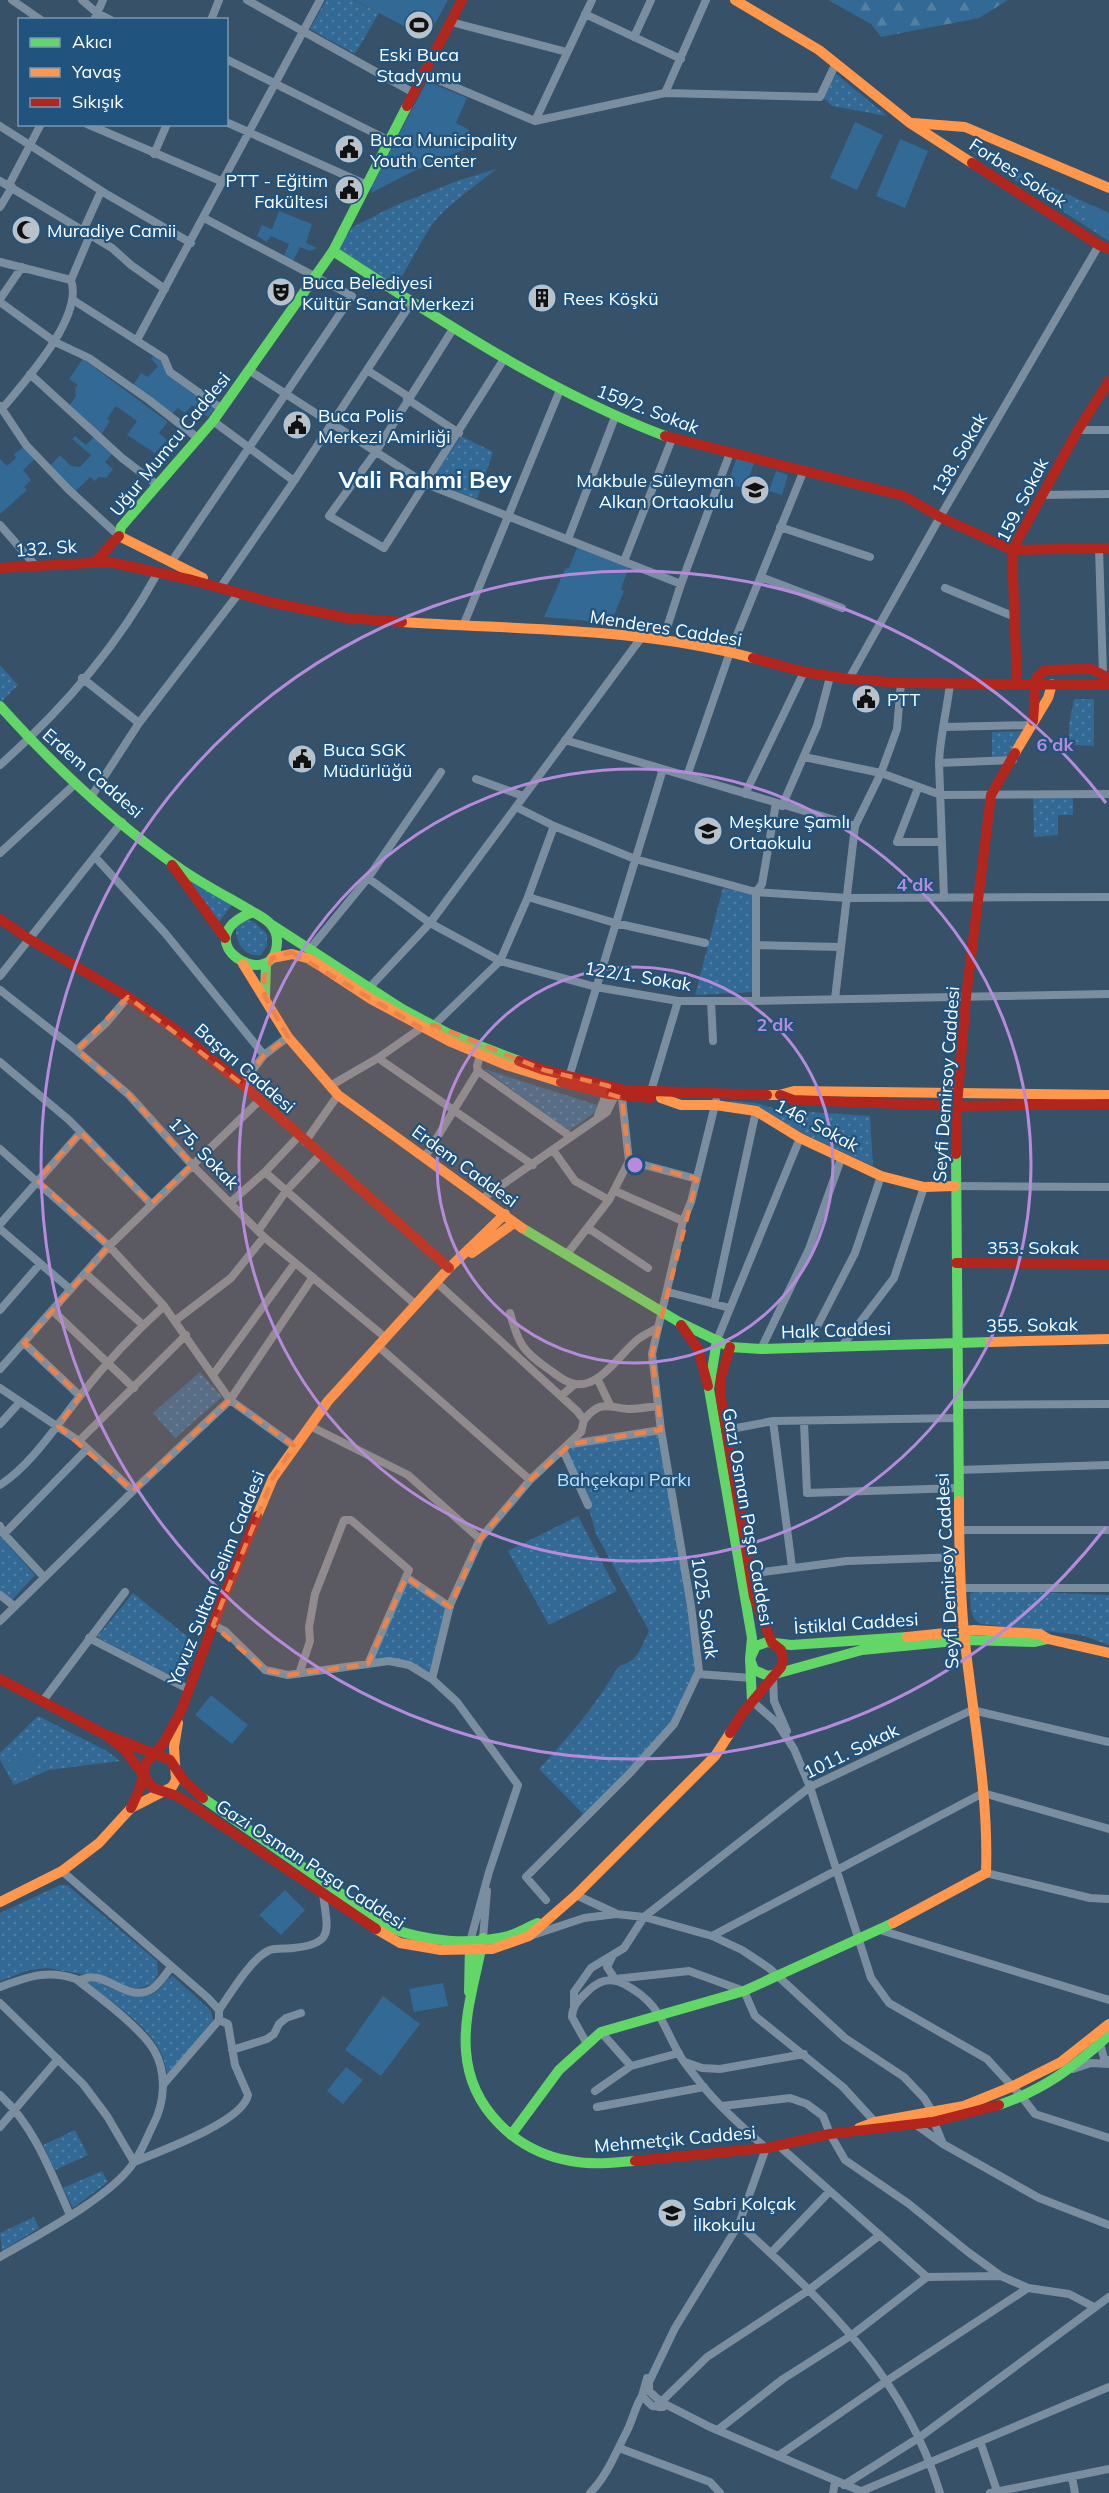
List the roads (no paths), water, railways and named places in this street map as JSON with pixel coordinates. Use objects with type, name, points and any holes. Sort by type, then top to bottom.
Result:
[{"type":"main road","name":"Uğur Mumcu Caddesi","points":[[95,562],[119,536],[121,527],[156,484],[213,421],[333,251],[462,0]]},
{"type":"main road","name":"Forbes Sokak","points":[[735,0],[771,20],[836,63],[909,123],[1104,247]]},
{"type":"main road","points":[[909,123],[965,127],[1109,188]]},
{"type":"main road","name":"159/2. Sokak","points":[[333,251],[453,329],[560,390],[615,417],[672,439],[904,496],[940,517],[1012,550]]},
{"type":"main road","name":"159. Sokak","points":[[1017,684],[1012,550],[1078,430],[1109,381]]},
{"type":"main road","name":"Menderes Caddesi","points":[[119,536],[172,561],[220,588]]},
{"type":"main road","points":[[1012,550],[1104,548]]},
{"type":"main road","points":[[136,568],[143,561],[143,549]]},
{"type":"main road","points":[[107,550],[109,562]]},
{"type":"main road","name":"Menderes Caddesi","points":[[109,562],[270,602],[347,618],[463,626],[550,628],[663,640],[730,652],[804,672],[849,679],[901,683],[1109,685]]},
{"type":"main road","name":"132. Sk","points":[[0,568],[109,562]]},
{"type":"main road","points":[[1036,684],[1036,678],[1045,670],[1091,669],[1106,676]]},
{"type":"main road","name":"Seyfi Demirsoy Caddesi","points":[[1033,725],[1036,684]]},
{"type":"main road","name":"Seyfi Demirsoy Caddesi","points":[[986,1874],[987,1849],[983,1793],[964,1635],[960,1557],[956,1263],[957,1100],[966,997],[991,795],[1048,698],[1052,684]]},
{"type":"main road","name":"Erdem Caddesi","points":[[0,706],[29,739],[75,784],[168,860],[253,912]]},
{"type":"main road","name":"Erdem Caddesi","points":[[168,860],[225,938]]},
{"type":"main road","points":[[714,1094],[703,1098],[661,1098],[614,1092],[542,1078],[480,1056],[421,1028],[398,1016],[301,954],[281,953],[258,966],[243,964],[232,954],[225,938],[227,926],[233,919],[253,912],[402,1009],[434,1026],[482,1048],[614,1092],[779,1095],[794,1091],[957,1100],[1109,1104]]},
{"type":"main road","name":"Başarı Caddesi","points":[[0,919],[29,939],[128,997],[172,1027],[242,1084],[449,1268]]},
{"type":"main road","points":[[265,997],[269,961],[278,942],[272,925]]},
{"type":"main road","name":"Erdem Caddesi","points":[[243,964],[288,1036],[338,1095],[483,1198],[514,1223],[679,1322],[717,1340]]},
{"type":"main road","points":[[957,1100],[1109,1095]]},
{"type":"main road","name":"146. Sokak","points":[[661,1098],[681,1105],[715,1105],[756,1111],[800,1138],[881,1176],[924,1187],[956,1186]]},
{"type":"main road","name":"Yavuz Sultan Selim Caddesi","points":[[177,1766],[174,1747],[181,1710],[188,1689],[273,1478],[328,1401],[449,1268],[505,1214]]},
{"type":"main road","name":"Yavuz Sultan Selim Caddesi","points":[[449,1268],[514,1223]]},
{"type":"main road","name":"353. Sokak","points":[[956,1263],[1109,1264]]},
{"type":"main road","points":[[679,1322],[698,1350],[709,1389]]},
{"type":"main road","name":"355. Sokak","points":[[957,1343],[1109,1339]]},
{"type":"main road","name":"Halk Caddesi","points":[[717,1340],[730,1347],[761,1349],[957,1343]]},
{"type":"main road","name":"Gazi Osman Paşa Caddesi","points":[[717,1340],[709,1389],[749,1615],[752,1638],[750,1659],[752,1701]]},
{"type":"main road","name":"Gazi Osman Paşa Caddesi","points":[[730,1347],[721,1377],[721,1399],[751,1577],[760,1617],[772,1643]]},
{"type":"main road","name":"İstiklal Caddesi","points":[[773,1674],[862,1650],[964,1635]]},
{"type":"main road","name":"İstiklal Caddesi","points":[[772,1643],[791,1645],[964,1635],[1035,1642],[1048,1639],[1109,1653]]},
{"type":"main road","points":[[767,1642],[772,1643],[777,1646],[783,1656],[781,1667],[768,1676],[754,1670],[750,1659],[756,1646],[767,1642]]},
{"type":"main road","name":"Gazi Osman Paşa Caddesi","points":[[161,1791],[177,1796],[194,1806],[400,1943],[422,1948],[470,1944],[500,1947],[529,1936],[576,1895],[715,1756],[773,1674]]},
{"type":"main road","points":[[0,1679],[104,1734],[155,1755],[163,1756],[177,1766],[174,1784],[131,1808],[99,1843],[62,1871],[0,1902]]},
{"type":"main road","name":"Yavuz Sultan Selim Caddesi","points":[[131,1808],[146,1763],[155,1755],[181,1710]]},
{"type":"main road","points":[[104,1734],[124,1749],[144,1774],[148,1783],[161,1791]]},
{"type":"main road","name":"Gazi Osman Paşa Caddesi","points":[[177,1766],[185,1782],[207,1802],[391,1928],[421,1937],[470,1944]]},
{"type":"main road","points":[[511,2135],[559,2070],[601,2032],[744,1991],[880,1930],[986,1874]]},
{"type":"main road","name":"Gazi Osman Paşa Caddesi","points":[[482,1944],[547,1919]]},
{"type":"main road","name":"Mehmetçik Caddesi","points":[[470,1944],[470,1998]]},
{"type":"main road","name":"Mehmetçik Caddesi","points":[[482,1944],[470,1998],[465,2040],[467,2066],[474,2087],[492,2118],[511,2135],[545,2154],[584,2163],[613,2163],[766,2148],[830,2134],[915,2124],[1011,2087],[1061,2062],[1109,2024]]},
{"type":"main road","name":"Mehmetçik Caddesi","points":[[854,2131],[875,2122],[933,2117],[1022,2097],[1068,2070],[1109,2035]]},
{"type":"street","points":[[12,0],[38,18]]},
{"type":"street","points":[[82,0],[95,16],[103,0]]},
{"type":"street","points":[[212,18],[218,0]]},
{"type":"street","points":[[247,0],[414,93]]},
{"type":"street","points":[[137,340],[320,0]]},
{"type":"street","points":[[535,121],[592,0]]},
{"type":"street","points":[[634,37],[651,0]]},
{"type":"street","points":[[665,93],[706,0]]},
{"type":"street","points":[[585,14],[681,59]]},
{"type":"street","points":[[451,22],[567,52]]},
{"type":"street","points":[[228,60],[390,141]]},
{"type":"street","points":[[424,74],[535,121],[665,93],[820,97],[836,63]]},
{"type":"street","points":[[228,123],[367,185]]},
{"type":"street","points":[[0,126],[101,191],[191,243]]},
{"type":"street","points":[[0,207],[40,126]]},
{"type":"street","points":[[91,126],[223,182]]},
{"type":"street","points":[[154,154],[165,126]]},
{"type":"street","points":[[0,181],[112,248],[130,265],[165,289]]},
{"type":"street","points":[[101,191],[71,280],[75,289],[74,300],[55,342],[1,408],[26,445],[69,490],[119,536]]},
{"type":"street","points":[[172,561],[352,296],[204,218]]},
{"type":"street","name":"138. Sokak","points":[[849,679],[940,517],[1104,247]]},
{"type":"street","points":[[0,262],[71,280]]},
{"type":"street","points":[[22,267],[0,301],[55,342],[89,358],[199,439]]},
{"type":"street","points":[[74,300],[164,358],[170,372],[222,409]]},
{"type":"street","points":[[220,588],[294,481],[411,303]]},
{"type":"street","points":[[453,329],[375,453],[329,516],[384,548],[504,359]]},
{"type":"street","points":[[367,370],[459,433]]},
{"type":"street","points":[[250,371],[426,484],[681,584]]},
{"type":"street","points":[[30,374],[122,458],[156,484]]},
{"type":"street","points":[[463,626],[560,390]]},
{"type":"street","points":[[568,539],[615,417]]},
{"type":"street","points":[[213,421],[294,481]]},
{"type":"street","points":[[1078,430],[1109,430]]},
{"type":"street","points":[[624,561],[672,439]]},
{"type":"street","points":[[663,640],[681,584],[730,453]]},
{"type":"street","points":[[687,776],[730,652],[804,470]]},
{"type":"street","points":[[1042,495],[1109,494]]},
{"type":"street","points":[[0,525],[36,565]]},
{"type":"street","points":[[780,527],[870,557]]},
{"type":"street","points":[[1104,548],[1106,676]]},
{"type":"street","points":[[0,765],[29,739],[82,678],[135,613],[157,574]]},
{"type":"street","points":[[761,577],[842,608]]},
{"type":"street","points":[[945,588],[1015,617]]},
{"type":"street","points":[[91,797],[139,723],[239,593]]},
{"type":"street","points":[[369,988],[430,923],[641,638]]},
{"type":"street","points":[[746,794],[804,672]]},
{"type":"street","points":[[756,1001],[756,892],[762,884],[779,805],[818,726],[830,677]]},
{"type":"street","points":[[82,678],[139,723]]},
{"type":"street","points":[[835,999],[855,826],[881,773],[897,729],[901,683]]},
{"type":"street","points":[[944,898],[939,763],[940,741],[945,727],[950,684]]},
{"type":"street","points":[[945,727],[1033,725]]},
{"type":"street","points":[[565,740],[855,826]]},
{"type":"street","points":[[804,757],[881,773],[941,795],[1109,794]]},
{"type":"street","points":[[939,763],[1013,760]]},
{"type":"street","points":[[569,1077],[663,770]]},
{"type":"street","points":[[309,950],[368,878],[441,772]]},
{"type":"street","points":[[476,779],[523,796]]},
{"type":"street","points":[[0,852],[75,784]]},
{"type":"street","points":[[918,788],[897,842],[941,842]]},
{"type":"street","points":[[516,807],[554,826],[635,859],[716,883],[756,892],[848,898],[1109,897]]},
{"type":"street","points":[[0,976],[122,822]]},
{"type":"street","points":[[330,1086],[378,1058],[421,1028],[434,1026],[500,962],[528,897],[554,826]]},
{"type":"street","points":[[95,856],[165,933],[264,1055]]},
{"type":"street","name":"122/1. Sokak","points":[[368,878],[430,923],[500,962],[596,987],[678,1000],[756,1001],[1109,994]]},
{"type":"street","points":[[528,897],[615,923],[705,943]]},
{"type":"street","points":[[756,945],[841,947]]},
{"type":"street","name":"175. Sokak","points":[[0,990],[77,1050],[129,1095],[192,1165],[261,1234],[313,1277],[530,1480]]},
{"type":"street","points":[[77,1050],[107,1023],[128,997]]},
{"type":"street","points":[[651,1091],[678,1000]]},
{"type":"street","points":[[711,1001],[713,1041]]},
{"type":"street","points":[[242,1084],[264,1055],[288,1036]]},
{"type":"street","points":[[425,1157],[478,1071],[480,1056]]},
{"type":"street","points":[[378,1058],[532,1165]]},
{"type":"street","points":[[0,1062],[81,1132],[152,1204]]},
{"type":"street","points":[[478,1071],[570,1137]]},
{"type":"street","points":[[483,1198],[598,1116],[614,1092]]},
{"type":"street","points":[[567,1254],[615,1191],[629,1161],[614,1092]]},
{"type":"street","name":"1025. Sokak","points":[[546,1900],[526,1877],[630,1773],[674,1724],[698,1674],[697,1640],[661,1430],[652,1354],[683,1221],[697,1179],[715,1105],[714,1094]]},
{"type":"street","points":[[231,1202],[302,1139],[338,1095]]},
{"type":"street","points":[[0,1369],[109,1246],[260,1100]]},
{"type":"street","points":[[714,1304],[756,1111]]},
{"type":"street","points":[[0,1224],[81,1132]]},
{"type":"street","points":[[717,1340],[800,1138]]},
{"type":"street","points":[[0,1149],[109,1246],[164,1306],[230,1400],[294,1446]]},
{"type":"street","points":[[553,1150],[575,1181],[609,1200]]},
{"type":"street","points":[[176,1320],[231,1278],[261,1234],[286,1191],[320,1155]]},
{"type":"street","points":[[761,1349],[809,1249],[842,1159]]},
{"type":"street","points":[[629,1161],[697,1179]]},
{"type":"street","points":[[265,1172],[416,1305]]},
{"type":"street","points":[[807,1346],[855,1252],[881,1176]]},
{"type":"street","points":[[956,1186],[1109,1187]]},
{"type":"street","points":[[842,1346],[894,1278],[924,1187]]},
{"type":"street","points":[[615,1191],[683,1221]]},
{"type":"street","points":[[588,1228],[648,1268]]},
{"type":"street","points":[[0,1229],[70,1289]]},
{"type":"street","points":[[213,1375],[295,1263]]},
{"type":"street","points":[[0,1310],[40,1264]]},
{"type":"street","points":[[85,1273],[143,1325]]},
{"type":"street","points":[[0,1621],[230,1400],[313,1277]]},
{"type":"street","points":[[436,1282],[561,1396],[584,1420]]},
{"type":"street","points":[[668,1292],[730,1308]]},
{"type":"street","points":[[0,1485],[11,1478],[58,1426],[108,1364],[143,1325],[164,1306]]},
{"type":"street","points":[[52,1310],[134,1388]]},
{"type":"street","points":[[510,1313],[519,1343],[540,1364],[564,1380],[575,1384],[586,1384],[604,1375],[618,1358],[639,1339],[657,1328]]},
{"type":"street","points":[[79,1441],[186,1335]]},
{"type":"street","points":[[24,1343],[80,1396]]},
{"type":"street","points":[[597,1378],[610,1405]]},
{"type":"street","points":[[561,1396],[575,1384]]},
{"type":"street","points":[[0,1388],[79,1441],[86,1450],[133,1491]]},
{"type":"street","points":[[0,1424],[20,1402]]},
{"type":"street","points":[[957,1405],[1109,1404]]},
{"type":"street","points":[[432,1679],[450,1607],[480,1539],[530,1480],[571,1444],[581,1432],[584,1420],[600,1407],[610,1405],[630,1409],[658,1406]]},
{"type":"street","points":[[726,1430],[773,1421],[958,1418]]},
{"type":"street","points":[[773,1421],[792,1568]]},
{"type":"street","points":[[804,1422],[807,1492],[959,1488]]},
{"type":"street","points":[[310,1426],[408,1475],[480,1539]]},
{"type":"street","points":[[571,1444],[661,1430]]},
{"type":"street","points":[[44,1577],[2,1530],[86,1450]]},
{"type":"street","points":[[563,1450],[588,1505]]},
{"type":"street","points":[[959,1470],[1109,1465]]},
{"type":"street","points":[[299,1674],[309,1641],[315,1594],[344,1520],[351,1520],[409,1570],[368,1664]]},
{"type":"street","points":[[959,1530],[1109,1530]]},
{"type":"street","points":[[751,1577],[763,1572],[847,1561],[960,1557]]},
{"type":"street","points":[[406,1577],[450,1607]]},
{"type":"street","points":[[962,1588],[1109,1588]]},
{"type":"street","points":[[42,1701],[125,1592]]},
{"type":"street","points":[[0,1595],[14,1606]]},
{"type":"street","points":[[213,1625],[225,1631],[266,1670],[281,1675],[389,1661],[409,1665],[432,1679],[457,1702],[518,1785],[489,1872],[470,1944]]},
{"type":"street","points":[[89,1638],[188,1689]]},
{"type":"street","points":[[698,1674],[751,1678]]},
{"type":"street","points":[[773,1674],[774,1701],[810,1787],[871,1978],[889,2003],[987,2059],[1035,2114],[1109,2138]]},
{"type":"street","points":[[752,1701],[777,1723],[794,1749]]},
{"type":"street","points":[[972,1710],[1109,1742]]},
{"type":"street","name":"1011. Sokak","points":[[574,2005],[574,1992],[591,1968],[624,1948],[644,1917],[810,1787],[972,1710]]},
{"type":"street","points":[[712,1936],[983,1793],[1109,1829]]},
{"type":"street","points":[[62,1871],[219,2010]]},
{"type":"street","points":[[482,1944],[489,1872]]},
{"type":"street","points":[[986,1874],[1090,1898],[1109,1899]]},
{"type":"street","points":[[163,2085],[219,2019],[219,2010],[257,1959],[270,1950],[310,1947],[322,1942],[325,1935],[323,1893]]},
{"type":"street","points":[[576,1895],[616,1914]]},
{"type":"street","points":[[529,1936],[577,1920],[616,1914],[644,1917],[712,1936],[742,1950],[777,1976],[845,2038],[904,2077],[924,2098],[943,2144]]},
{"type":"street","points":[[880,1930],[1109,2000]]},
{"type":"street","points":[[612,1956],[607,1967],[615,1979],[643,1994],[660,2015],[678,2053],[704,2087],[766,2148],[739,2224],[675,2328],[648,2386],[649,2391],[660,2404]]},
{"type":"street","points":[[79,1981],[84,1977],[94,1976],[126,1990],[146,1992],[153,1988],[171,1967]]},
{"type":"street","points":[[587,2044],[572,2017],[574,2005],[591,1988],[604,1981],[615,1979],[689,1971],[744,1991],[754,2016],[843,2087],[875,2122]]},
{"type":"street","points":[[0,1988],[41,1973],[63,1974],[79,1981],[146,2039],[159,2062],[163,2085],[156,2119],[134,2162],[114,2184],[70,2215],[0,2257]]},
{"type":"street","points":[[0,2003],[89,2092],[107,2116],[134,2162]]},
{"type":"street","points":[[232,2050],[267,2039],[274,2034],[279,2024],[286,2018],[301,2013]]},
{"type":"street","points":[[134,2162],[206,2130],[235,2114],[245,2104],[248,2095],[235,2065],[228,2024],[219,2019]]},
{"type":"street","points":[[601,2032],[631,2066]]},
{"type":"street","points":[[1100,2043],[1104,2058],[1109,2062]]},
{"type":"street","points":[[595,2091],[631,2066],[678,2053]]},
{"type":"street","points":[[684,2061],[702,2068],[720,2069],[804,2054]]},
{"type":"street","points":[[0,2127],[58,2059]]},
{"type":"street","points":[[1068,2070],[1091,2063],[1109,2062]]},
{"type":"street","points":[[597,2107],[704,2087]]},
{"type":"street","points":[[0,2095],[15,2109],[32,2133],[70,2215]]},
{"type":"street","points":[[722,2106],[790,2098],[807,2104],[823,2116],[845,2160],[909,2204],[1001,2276],[1028,2288],[1069,2294],[1094,2307]]},
{"type":"street","points":[[915,2124],[943,2144],[1039,2198],[1109,2225]]},
{"type":"street","points":[[778,2145],[828,2192],[927,2277]]},
{"type":"street","points":[[771,2253],[828,2192]]},
{"type":"street","points":[[739,2224],[809,2290],[852,2335],[888,2380],[920,2437],[931,2462],[940,2493]]},
{"type":"street","points":[[660,2404],[707,2357],[809,2290],[880,2235]]},
{"type":"street","points":[[719,2429],[783,2379],[852,2335],[927,2277],[1001,2276]]},
{"type":"street","points":[[778,2456],[1028,2288]]},
{"type":"street","points":[[844,2485],[920,2437],[1109,2296]]},
{"type":"street","points":[[590,2493],[604,2476],[619,2448],[633,2409],[642,2396],[644,2384],[659,2360]]},
{"type":"street","points":[[642,2396],[652,2406],[660,2404],[671,2407],[835,2482],[864,2492],[1109,2387]]},
{"type":"street","points":[[980,2441],[997,2492],[1109,2469]]},
{"type":"street","points":[[619,2448],[710,2482],[720,2493]]},
{"type":"street","points":[[1072,2477],[1075,2493]]},
{"type":"street","points":[[833,2493],[835,2482]]},
{"type":"place","name":"Eski Buca Stadyumu","points":[[419,25]]},
{"type":"place","name":"Buca Municipality Youth Center","points":[[349,149]]},
{"type":"place","name":"PTT - Eğitim Fakültesi","points":[[349,190]]},
{"type":"place","name":"Muradiye Camii","points":[[26,230]]},
{"type":"place","name":"Buca Belediyesi Kültür Sanat Merkezi","points":[[281,292]]},
{"type":"place","name":"Rees Köşkü","points":[[542,298]]},
{"type":"place","name":"Buca Polis Merkezi Amirliği","points":[[297,425]]},
{"type":"place","name":"Makbule Süleyman Alkan Ortaokulu","points":[[755,490]]},
{"type":"place","name":"PTT","points":[[866,699]]},
{"type":"place","name":"Buca SGK Müdürlüğü","points":[[302,759]]},
{"type":"place","name":"Meşkure Şamlı Ortaokulu","points":[[708,831]]},
{"type":"place","name":"Sabri Kolçak İlkokulu","points":[[672,2213]]},
{"type":"district","name":"Vali Rahmi Bey","points":[[425,479]]},
{"type":"park label","name":"Bahçekapı Parkı","points":[[624,1479]]}]
